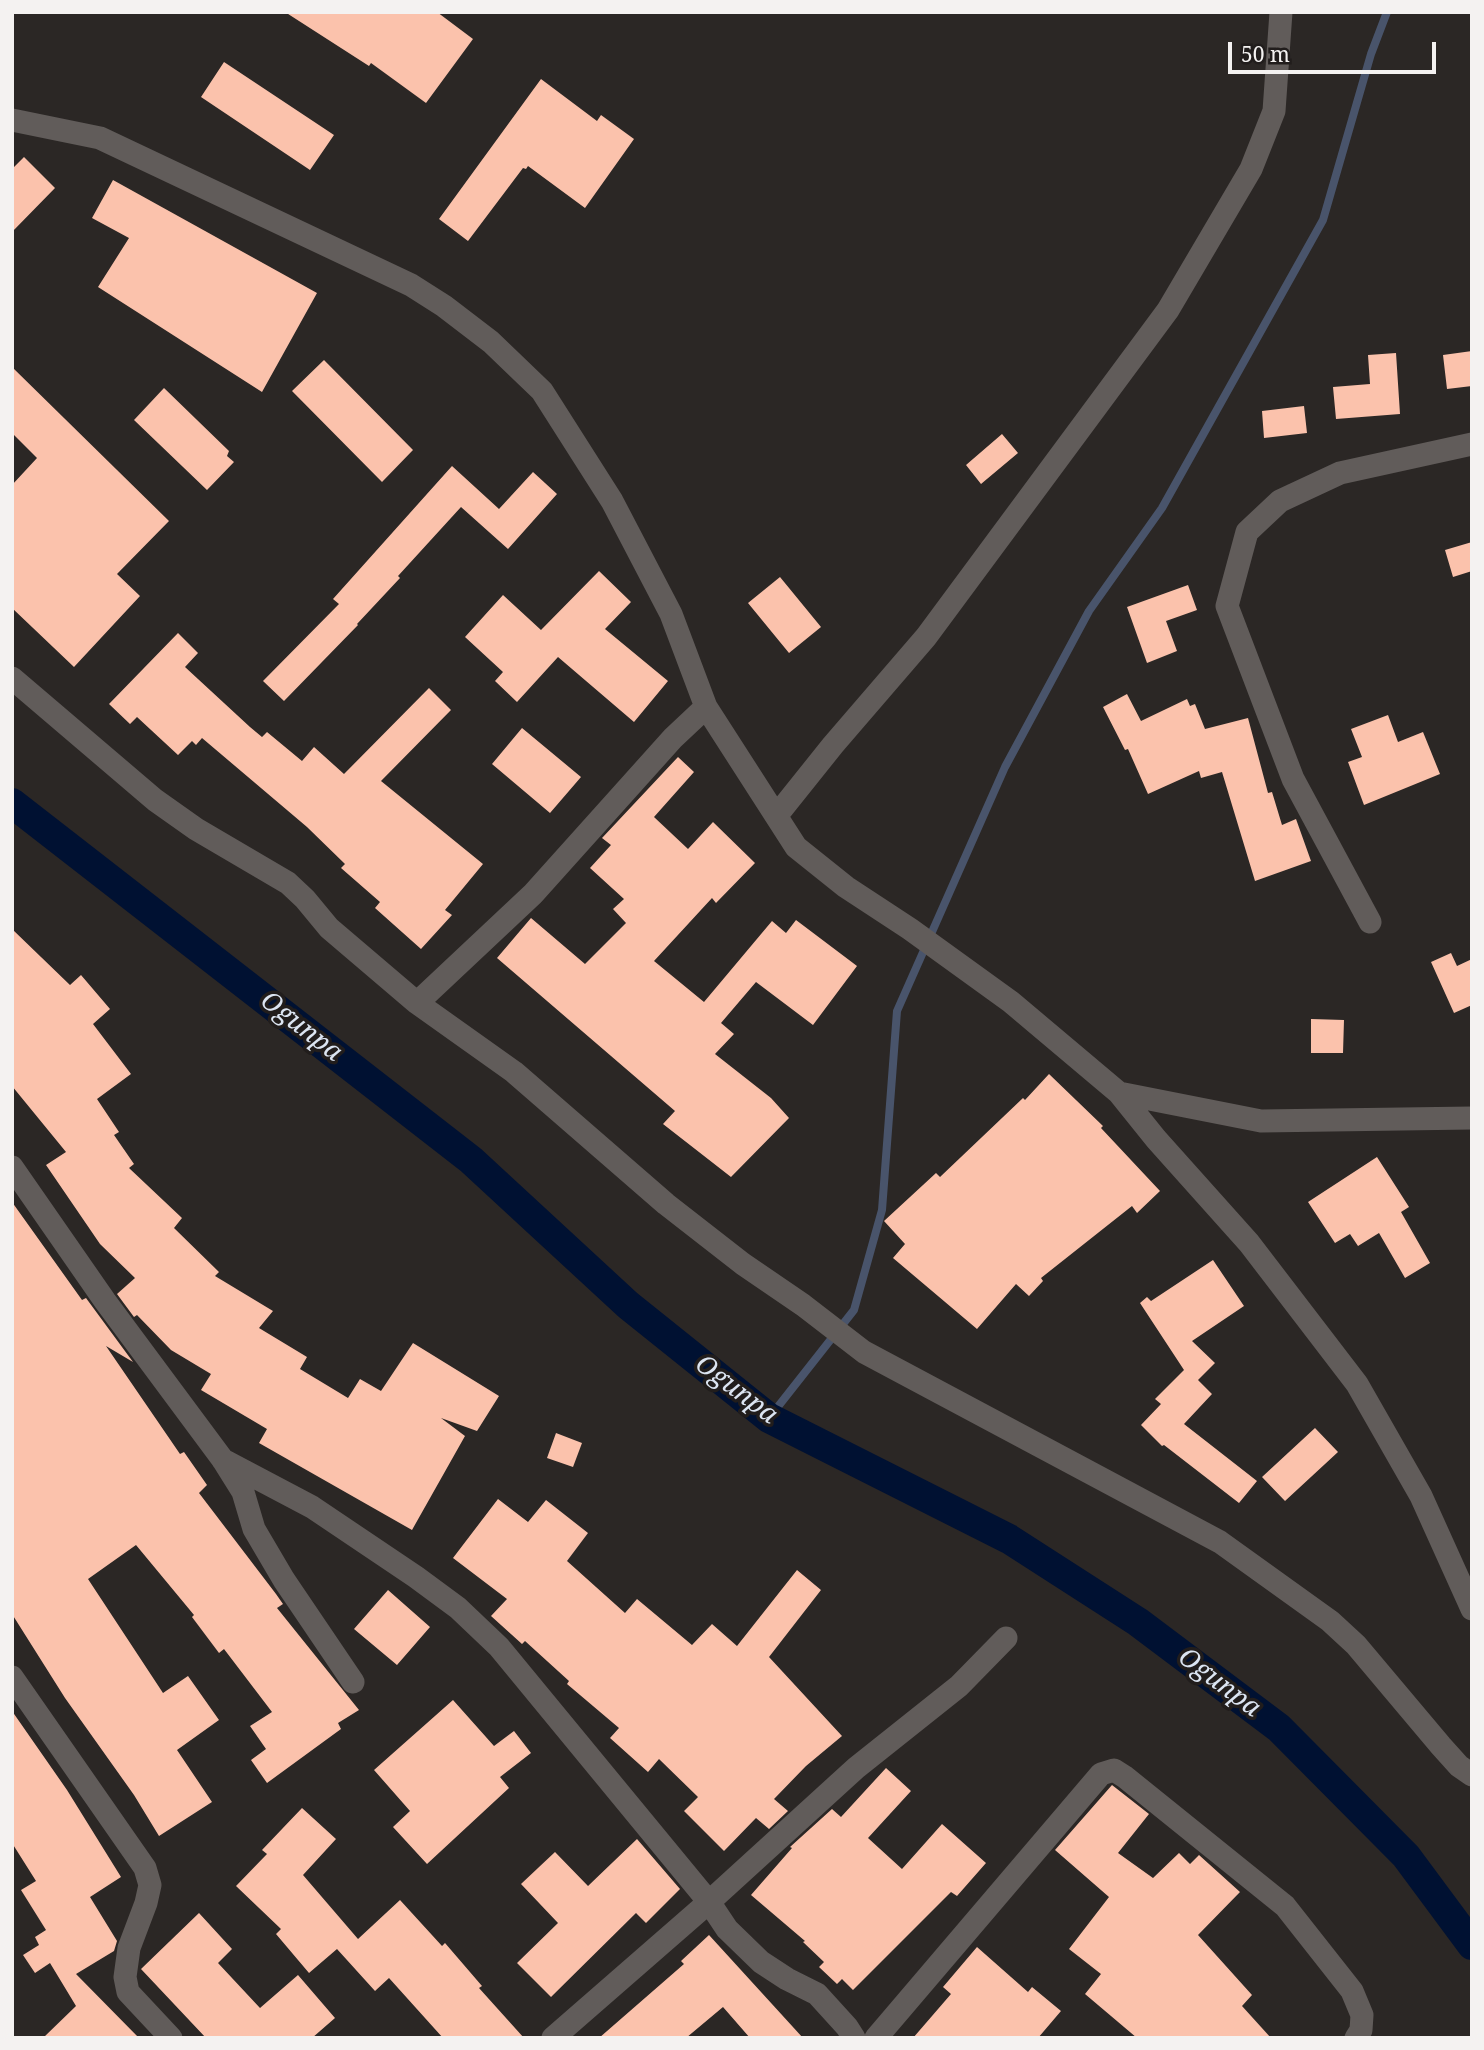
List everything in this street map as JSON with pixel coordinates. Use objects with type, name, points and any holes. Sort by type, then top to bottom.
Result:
[{"type":"street","points":[[777,815],[926,637],[1168,310],[1251,169],[1274,111],[1281,12]]},
{"type":"street","points":[[12,120],[100,138],[411,285],[491,342],[542,391],[612,501],[671,614],[706,707],[796,847],[846,887],[1012,1002],[1119,1093],[1156,1139],[1249,1243],[1357,1384],[1421,1496],[1472,1609]]},
{"type":"street","points":[[1370,922],[1293,779],[1227,606],[1247,532],[1280,501],[1340,473],[1472,444]]},
{"type":"street","points":[[12,678],[155,800],[196,829],[288,883],[329,928],[416,1003],[514,1072],[666,1205],[864,1352],[1220,1542],[1330,1620],[1356,1646],[1459,1766],[1472,1775]]},
{"type":"street","points":[[416,1003],[533,894],[673,738],[706,707]]},
{"type":"street","points":[[1119,1093],[1261,1121],[1472,1118]]},
{"type":"street","points":[[12,1167],[105,1301],[223,1460],[243,1492],[254,1529],[278,1570],[353,1682]]},
{"type":"street","points":[[223,1460],[312,1507],[458,1608],[499,1647],[709,1902],[727,1929],[761,1962],[817,1994],[854,2038]]},
{"type":"street","points":[[553,2038],[709,1902],[856,1768],[959,1686],[1006,1638]]},
{"type":"street","points":[[12,1677],[145,1868],[150,1885],[129,1948],[125,1977],[128,1992],[171,2038]]},
{"type":"street","points":[[876,2038],[1101,1774],[1114,1770],[1285,1906],[1352,1991],[1362,2015],[1361,2030],[1356,2038]]},
{"type":"building","points":[[285,12],[437,12],[473,39],[426,103],[371,63],[369,66]]},
{"type":"building","points":[[224,62],[334,135],[310,170],[201,97]]},
{"type":"building","points":[[541,79],[597,121],[601,115],[634,139],[585,208],[528,166],[523,168],[468,241],[439,219]]},
{"type":"building","points":[[24,157],[55,188],[12,232],[12,169]]},
{"type":"building","points":[[113,180],[317,293],[262,392],[98,287],[129,238],[92,218]]},
{"type":"building","points":[[1472,351],[1472,386],[1447,389],[1443,355]]},
{"type":"building","points":[[1396,353],[1400,414],[1336,419],[1333,387],[1370,384],[1368,355]]},
{"type":"building","points":[[324,360],[413,450],[382,482],[292,391]]},
{"type":"building","points":[[12,367],[169,521],[117,574],[140,596],[74,667],[12,608],[12,485],[37,458],[12,433]]},
{"type":"building","points":[[164,388],[229,451],[227,456],[234,462],[207,490],[134,420]]},
{"type":"building","points":[[1304,406],[1307,433],[1264,438],[1262,411]]},
{"type":"building","points":[[1002,434],[1018,453],[981,484],[966,465]]},
{"type":"building","points":[[452,466],[499,509],[533,472],[557,494],[508,549],[461,507],[358,625],[284,701],[263,681],[339,604],[333,599]]},
{"type":"building","points":[[1472,542],[1472,571],[1453,577],[1445,550]]},
{"type":"building","points":[[599,571],[631,602],[605,629],[668,681],[634,722],[558,657],[517,702],[495,681],[503,672],[465,637],[503,595],[541,630]]},
{"type":"building","points":[[780,577],[821,627],[789,653],[748,603]]},
{"type":"building","points":[[1188,585],[1197,610],[1166,621],[1177,651],[1147,663],[1127,607]]},
{"type":"building","points":[[178,633],[198,653],[185,667],[250,727],[262,737],[267,732],[302,761],[314,747],[344,774],[429,688],[451,710],[381,781],[483,864],[445,910],[452,915],[421,949],[375,908],[380,902],[341,868],[345,864],[307,827],[202,738],[196,745],[192,741],[178,755],[137,717],[130,724],[109,704]]},
{"type":"building","points":[[1127,694],[1141,721],[1187,699],[1190,706],[1195,704],[1205,729],[1248,718],[1268,793],[1272,792],[1282,825],[1296,819],[1311,861],[1255,881],[1222,772],[1201,778],[1199,771],[1148,794],[1128,749],[1125,750],[1103,707]]},
{"type":"building","points":[[1388,715],[1398,742],[1423,732],[1440,774],[1364,805],[1348,762],[1362,757],[1351,729]]},
{"type":"building","points":[[522,728],[581,777],[550,813],[492,764]]},
{"type":"building","points":[[678,757],[694,772],[654,817],[688,849],[713,822],[755,863],[716,903],[712,898],[654,961],[704,1002],[772,921],[786,933],[796,920],[857,966],[813,1025],[756,982],[721,1023],[734,1034],[715,1054],[771,1098],[789,1118],[731,1177],[663,1124],[675,1111],[497,958],[531,918],[585,964],[626,923],[613,909],[624,899],[590,868],[611,845],[602,838]]},
{"type":"building","points":[[12,929],[70,985],[81,975],[110,1009],[93,1024],[131,1074],[97,1099],[119,1132],[114,1135],[134,1164],[129,1168],[182,1218],[174,1228],[219,1272],[215,1276],[273,1311],[259,1328],[307,1357],[300,1369],[348,1398],[360,1379],[381,1391],[413,1343],[499,1396],[477,1431],[441,1418],[465,1436],[412,1530],[259,1443],[267,1429],[201,1390],[211,1374],[171,1350],[137,1315],[134,1317],[117,1294],[135,1278],[100,1244],[46,1165],[66,1152],[12,1086]]},
{"type":"building","points":[[1451,953],[1457,966],[1472,959],[1472,1005],[1454,1013],[1431,962]]},
{"type":"building","points":[[1311,1019],[1344,1020],[1343,1053],[1311,1053]]},
{"type":"building","points":[[1049,1074],[1103,1126],[1101,1128],[1160,1191],[1137,1213],[1132,1206],[1041,1278],[1043,1281],[1029,1296],[1016,1284],[977,1329],[893,1258],[905,1244],[884,1221],[936,1173],[940,1177],[1023,1098],[1025,1100]]},
{"type":"building","points":[[1377,1157],[1409,1207],[1401,1212],[1430,1263],[1405,1278],[1379,1233],[1358,1246],[1350,1234],[1335,1243],[1308,1202]]},
{"type":"building","points":[[12,1202],[82,1300],[86,1298],[133,1362],[106,1346],[180,1454],[184,1452],[207,1485],[199,1493],[283,1604],[277,1608],[359,1710],[338,1723],[341,1729],[267,1783],[251,1760],[266,1749],[250,1726],[272,1712],[224,1649],[219,1653],[192,1617],[194,1615],[136,1545],[88,1579],[163,1693],[188,1676],[219,1720],[177,1750],[212,1802],[159,1836],[134,1795],[65,1698],[12,1614]]},
{"type":"building","points":[[1213,1260],[1244,1306],[1192,1341],[1215,1363],[1198,1380],[1212,1394],[1184,1424],[1257,1481],[1239,1503],[1162,1446],[1141,1425],[1161,1404],[1155,1399],[1184,1370],[1140,1303],[1147,1297],[1151,1301]]},
{"type":"building","points":[[1315,1428],[1338,1452],[1285,1501],[1262,1477]]},
{"type":"building","points":[[556,1433],[582,1443],[573,1467],[547,1458]]},
{"type":"building","points":[[498,1499],[528,1522],[546,1500],[588,1533],[567,1561],[625,1613],[637,1599],[692,1645],[712,1624],[737,1646],[797,1570],[821,1590],[769,1657],[842,1736],[806,1766],[774,1799],[788,1811],[769,1829],[756,1818],[724,1851],[684,1811],[698,1797],[659,1759],[648,1772],[610,1738],[619,1728],[567,1684],[569,1681],[525,1641],[522,1644],[491,1616],[507,1599],[453,1558]]},
{"type":"building","points":[[388,1590],[430,1627],[397,1665],[354,1629]]},
{"type":"building","points":[[453,1700],[494,1746],[514,1731],[531,1753],[500,1777],[509,1788],[427,1864],[393,1827],[410,1811],[374,1770]]},
{"type":"building","points":[[12,1711],[67,1790],[121,1877],[90,1897],[117,1941],[114,1951],[76,1974],[139,2038],[43,2038],[76,2006],[50,1963],[35,1973],[23,1955],[39,1945],[35,1937],[46,1930],[21,1890],[36,1881],[12,1843]]},
{"type":"building","points":[[886,1768],[911,1791],[868,1838],[902,1869],[942,1824],[986,1863],[957,1896],[951,1892],[853,1990],[842,1979],[837,1984],[819,1967],[824,1962],[803,1942],[805,1941],[751,1895],[792,1848],[790,1847],[832,1809],[841,1817]]},
{"type":"building","points":[[1112,1785],[1149,1814],[1118,1853],[1153,1878],[1179,1853],[1190,1864],[1199,1855],[1240,1892],[1198,1935],[1252,1995],[1242,2006],[1271,2038],[1137,2038],[1085,1994],[1101,1974],[1069,1949],[1109,1897],[1055,1850]]},
{"type":"building","points":[[302,1808],[336,1839],[303,1875],[358,1939],[400,1900],[442,1946],[445,1943],[482,1986],[479,1988],[524,2038],[443,2038],[389,1978],[375,1991],[337,1949],[309,1973],[276,1934],[281,1929],[236,1886],[267,1854],[262,1850]]},
{"type":"building","points":[[637,1839],[680,1889],[646,1923],[636,1913],[551,1997],[517,1963],[558,1923],[521,1884],[555,1852],[588,1886]]},
{"type":"building","points":[[199,1913],[232,1949],[218,1963],[260,2008],[298,1975],[335,2018],[312,2038],[206,2038],[141,1969]]},
{"type":"building","points":[[709,1935],[803,2038],[750,2038],[723,2007],[686,2038],[599,2038],[684,1964],[681,1961]]},
{"type":"building","points":[[977,1947],[1028,1992],[1032,1987],[1061,2011],[1038,2038],[913,2038],[951,1994],[943,1987]]},
{"type":"waterway","points":[[769,1418],[854,1310],[882,1210],[897,1011],[1005,767],[1089,611],[1162,508],[1323,220],[1371,54],[1387,12]]},
{"type":"waterway","name":"Ogunpa","points":[[12,803],[471,1160],[628,1305],[769,1418],[1009,1539],[1138,1622],[1279,1728],[1406,1856],[1472,1945]]}]
